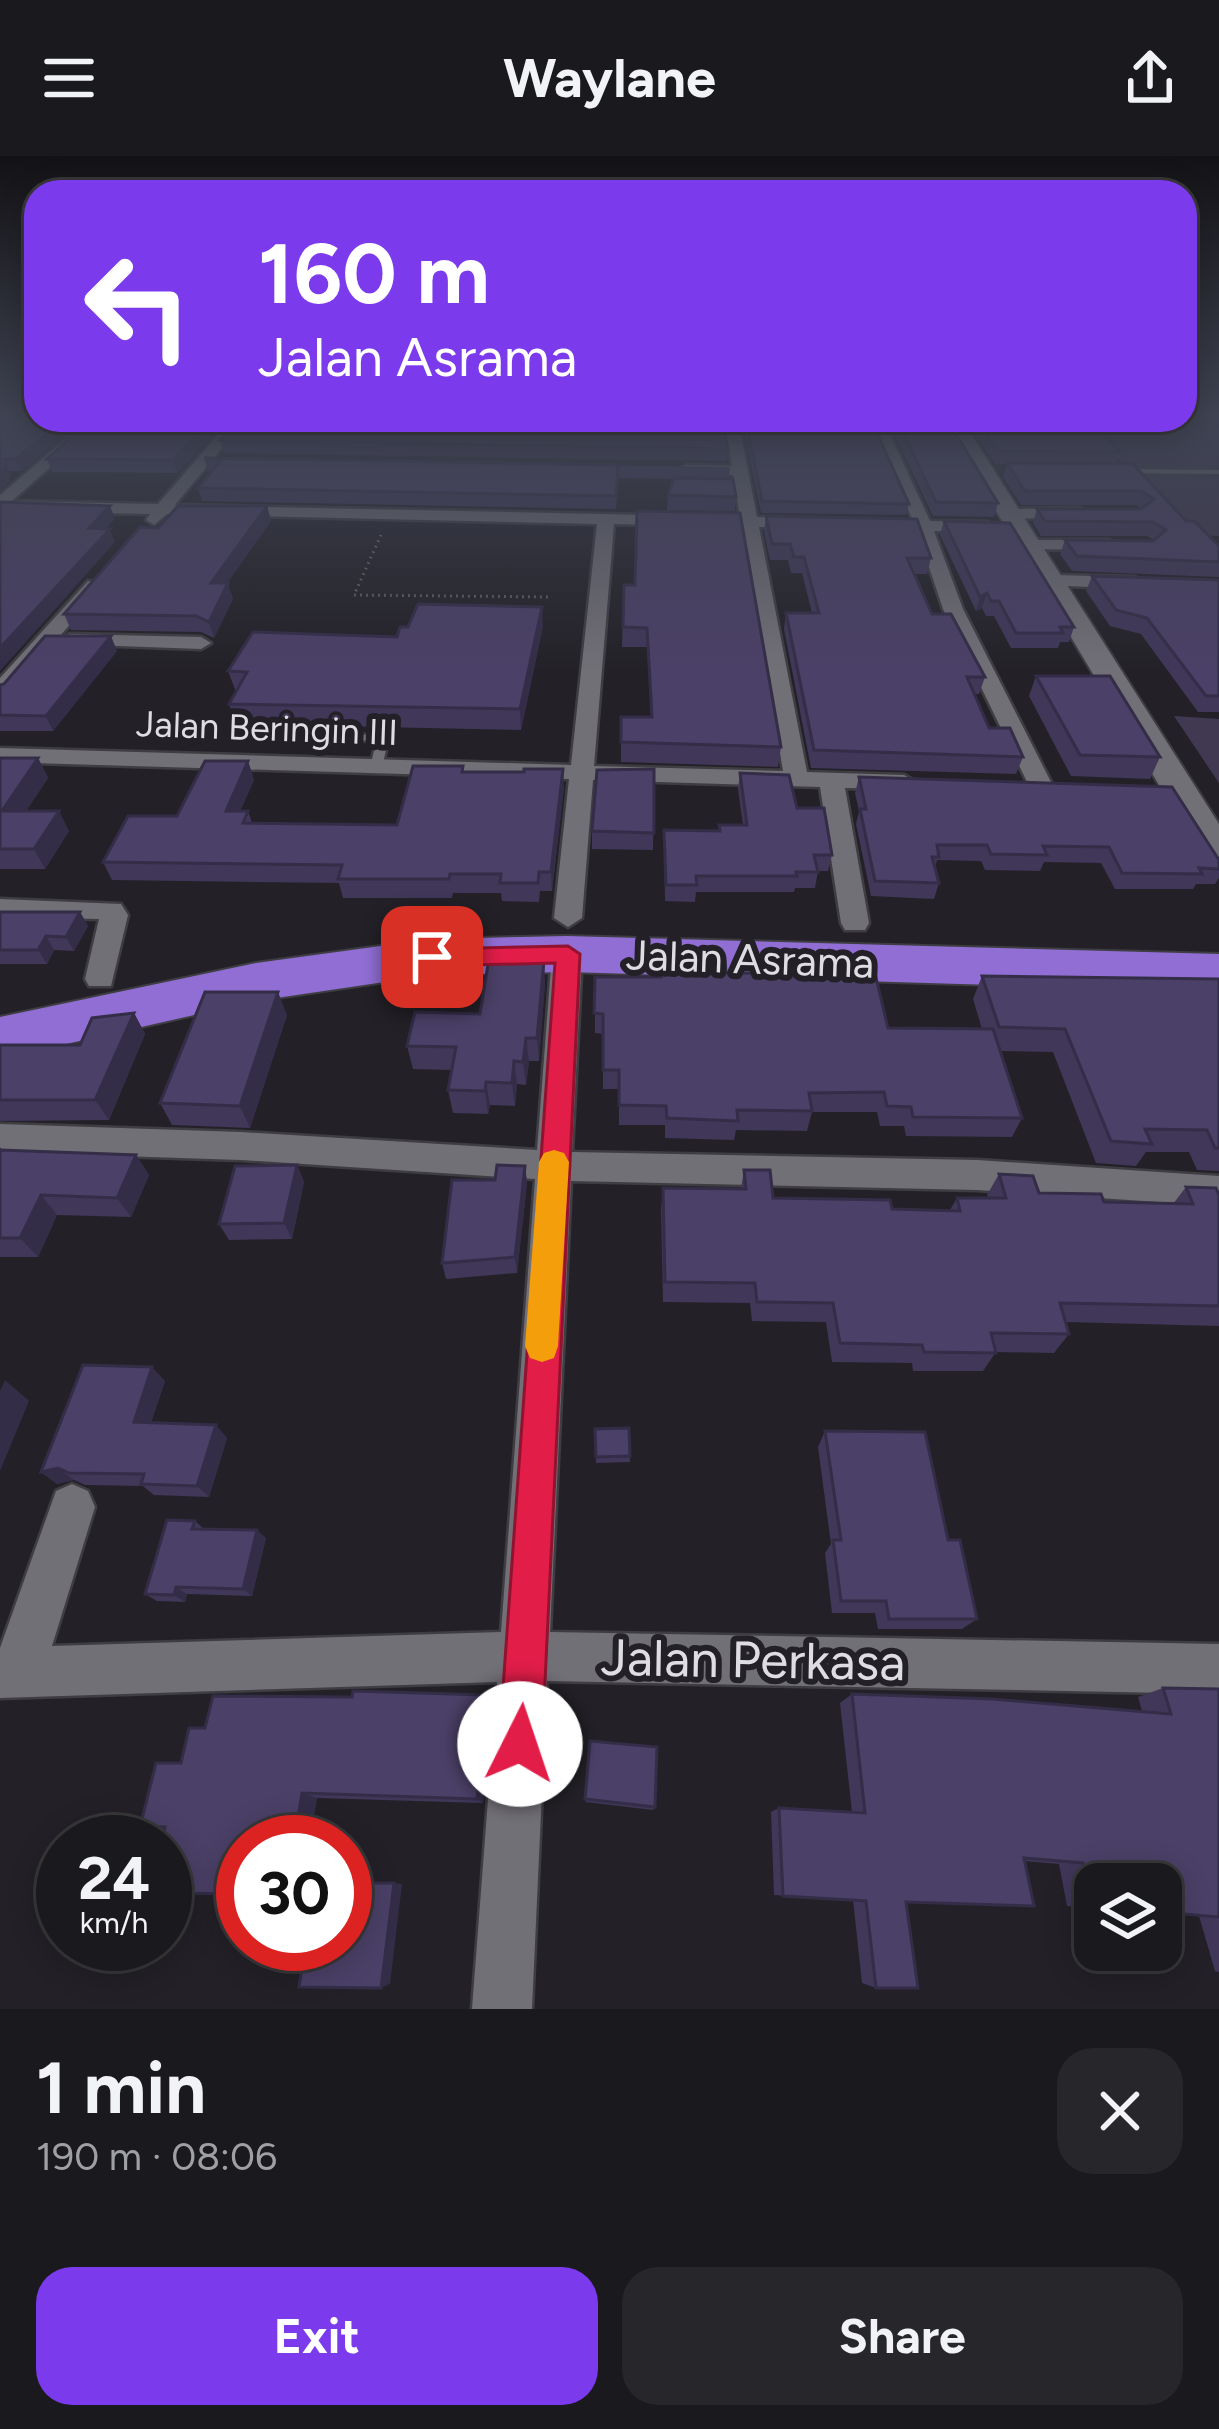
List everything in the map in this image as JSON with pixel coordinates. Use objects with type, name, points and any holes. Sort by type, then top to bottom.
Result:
[{"type":"highway","name":"Jalan Asrama","points":[[0,1001],[292,940],[437,920],[568,936],[1219,973]]},
{"type":"highway","name":"Jalan Asrama","points":[[0,1038],[256,982],[568,936],[855,923],[1219,931]]},
{"type":"street","points":[[134,543],[170,500]]},
{"type":"street","points":[[747,500],[796,779]]},
{"type":"street","points":[[912,500],[953,609],[1041,786]]},
{"type":"street","points":[[1005,500],[1167,791],[1219,854]]},
{"type":"street","points":[[0,505],[838,524]]},
{"type":"street","points":[[1020,529],[1094,514]]},
{"type":"street","points":[[502,2009],[568,936],[606,519]]},
{"type":"street","points":[[859,524],[1020,529],[1124,546]]},
{"type":"street","points":[[0,691],[104,575]]},
{"type":"street","points":[[1053,581],[1147,584]]},
{"type":"street","points":[[46,640],[201,643]]},
{"type":"street","name":"Jalan Beringin III","points":[[0,755],[924,783]]},
{"type":"street","points":[[830,780],[855,923]]},
{"type":"street","points":[[0,908],[111,910],[114,916],[100,980]]},
{"type":"street","points":[[0,1138],[241,1146],[554,1166],[977,1175],[1219,1191]]},
{"type":"street","points":[[9,1674],[72,1507]]},
{"type":"street","name":"Jalan Perkasa","points":[[9,1674],[527,1656],[1219,1669]]},
{"type":"lane","points":[[234,734],[381,739],[376,768]]},
{"type":"lane","points":[[256,764],[271,734]]},
{"type":"path","points":[[389,515],[354,595],[549,597]]},
{"type":"shaded area","points":[[1154,500],[1219,500],[1219,536],[1184,535]]},
{"type":"shaded area","points":[[1174,716],[1219,719],[1219,783]]},
{"type":"building","points":[[907,500],[909,504],[762,501]]},
{"type":"building","points":[[996,500],[998,503],[936,502]]},
{"type":"building","points":[[1152,500],[1167,500],[1219,546],[1219,562],[1077,556],[1065,540],[1153,541],[1166,530],[1153,522],[1045,521],[1037,509],[1141,509]]},
{"type":"building","points":[[0,502],[110,506],[89,528],[110,529],[0,648]]},
{"type":"building","points":[[178,506],[267,506],[211,583],[228,583],[209,622],[196,616],[64,614],[140,527],[158,528]]},
{"type":"building","points":[[637,511],[740,513],[781,747],[621,742],[621,717],[652,717],[647,628],[623,627],[624,585],[635,585]]},
{"type":"building","points":[[766,516],[917,519],[931,558],[907,558],[932,614],[951,614],[985,677],[967,677],[989,728],[1010,728],[1023,757],[814,750],[786,613],[819,613],[804,557],[794,557],[790,544],[772,544]]},
{"type":"building","points":[[944,521],[1010,523],[1074,627],[1060,627],[1063,633],[1016,633],[999,601],[991,601],[987,593],[980,597]]},
{"type":"building","points":[[1092,576],[1219,580],[1219,696],[1206,696],[1147,618],[1116,610]]},
{"type":"building","points":[[418,604],[542,607],[520,709],[229,704],[247,672],[228,671],[253,632],[397,637],[400,627],[408,627]]},
{"type":"building","points":[[45,636],[111,636],[46,716],[0,715],[0,685]]},
{"type":"building","points":[[1036,676],[1110,676],[1160,757],[1080,755]]},
{"type":"building","points":[[0,758],[38,758],[2,811],[59,811],[34,849],[0,849]]},
{"type":"building","points":[[205,761],[248,761],[226,811],[248,811],[243,823],[397,825],[413,766],[463,766],[462,772],[563,769],[551,872],[539,872],[538,883],[500,883],[501,874],[338,879],[342,865],[103,862],[128,816],[177,816]]},
{"type":"building","points":[[654,769],[654,833],[592,831],[597,770]]},
{"type":"building","points":[[740,773],[789,775],[797,808],[824,808],[832,855],[814,855],[818,872],[796,872],[797,876],[696,876],[697,885],[666,885],[664,830],[720,831],[719,825],[747,825]]},
{"type":"building","points":[[859,777],[1172,787],[1219,860],[1219,869],[1199,868],[1202,874],[1122,873],[1109,847],[1043,846],[1047,855],[991,854],[987,845],[937,845],[939,857],[932,857],[939,883],[875,881],[860,809],[866,809]]},
{"type":"building","points":[[0,912],[80,912],[66,937],[46,936],[38,950],[0,950]]},
{"type":"building","points":[[489,958],[544,960],[537,1038],[526,1038],[523,1062],[514,1061],[512,1083],[486,1082],[485,1091],[448,1090],[456,1047],[407,1046],[415,1012],[480,1014]]},
{"type":"building","points":[[661,959],[725,961],[726,973],[805,973],[804,966],[873,965],[888,1028],[993,1029],[1022,1118],[913,1117],[911,1107],[887,1106],[884,1092],[809,1093],[812,1111],[737,1110],[738,1121],[667,1118],[666,1106],[619,1105],[619,1070],[603,1070],[603,1014],[594,1013],[595,977],[661,977]]},
{"type":"building","points":[[982,976],[1219,979],[1219,1148],[1207,1130],[1145,1129],[1152,1144],[1111,1141],[1065,1029],[999,1027]]},
{"type":"building","points":[[205,992],[278,992],[240,1106],[160,1103]]},
{"type":"building","points":[[134,1013],[95,1100],[0,1100],[0,1045],[80,1045],[92,1018]]},
{"type":"building","points":[[0,1150],[136,1155],[117,1198],[41,1195],[20,1238],[0,1238]]},
{"type":"building","points":[[297,1165],[284,1223],[219,1224],[235,1166]]},
{"type":"building","points":[[497,1165],[525,1166],[515,1257],[442,1263],[452,1180],[495,1180]]},
{"type":"building","points":[[744,1170],[770,1170],[773,1198],[890,1200],[892,1209],[960,1211],[957,1198],[1006,1198],[999,1174],[1033,1176],[1039,1193],[1101,1194],[1104,1202],[1193,1204],[1186,1187],[1216,1188],[1219,1306],[1060,1303],[1069,1334],[991,1333],[996,1353],[924,1352],[922,1345],[840,1343],[833,1303],[757,1302],[755,1283],[665,1282],[663,1188],[746,1189]]},
{"type":"building","points":[[83,1365],[152,1367],[134,1422],[216,1425],[197,1486],[141,1484],[144,1474],[69,1473],[58,1468],[41,1472]]},
{"type":"building","points":[[629,1428],[630,1456],[596,1457],[595,1429]]},
{"type":"building","points":[[825,1431],[925,1432],[948,1540],[960,1540],[977,1619],[889,1619],[886,1601],[841,1601],[833,1540],[841,1540]]},
{"type":"building","points":[[167,1520],[195,1521],[192,1529],[257,1530],[243,1589],[176,1587],[174,1595],[145,1594]]},
{"type":"building","points":[[1163,1688],[1219,1689],[1219,1917],[1182,1914],[1182,1863],[1024,1858],[1034,1906],[906,1902],[918,1988],[876,1988],[866,1901],[783,1896],[779,1808],[865,1813],[852,1694],[992,1699],[1171,1714]]},
{"type":"building","points":[[353,1691],[485,1695],[477,1799],[302,1793],[298,1815],[216,1815],[216,1894],[192,1893],[192,1815],[143,1815],[156,1763],[181,1763],[189,1728],[205,1728],[213,1696],[352,1697]]},
{"type":"building","points":[[590,1741],[657,1747],[655,1807],[585,1799]]},
{"type":"building","points":[[372,1883],[394,1883],[381,1988],[299,1987],[302,1971],[372,1971]]},
{"type":"slow traffic","points":[[542,1346],[554,1162]]},
{"type":"route","points":[[432,957],[568,954],[520,1744]]}]
